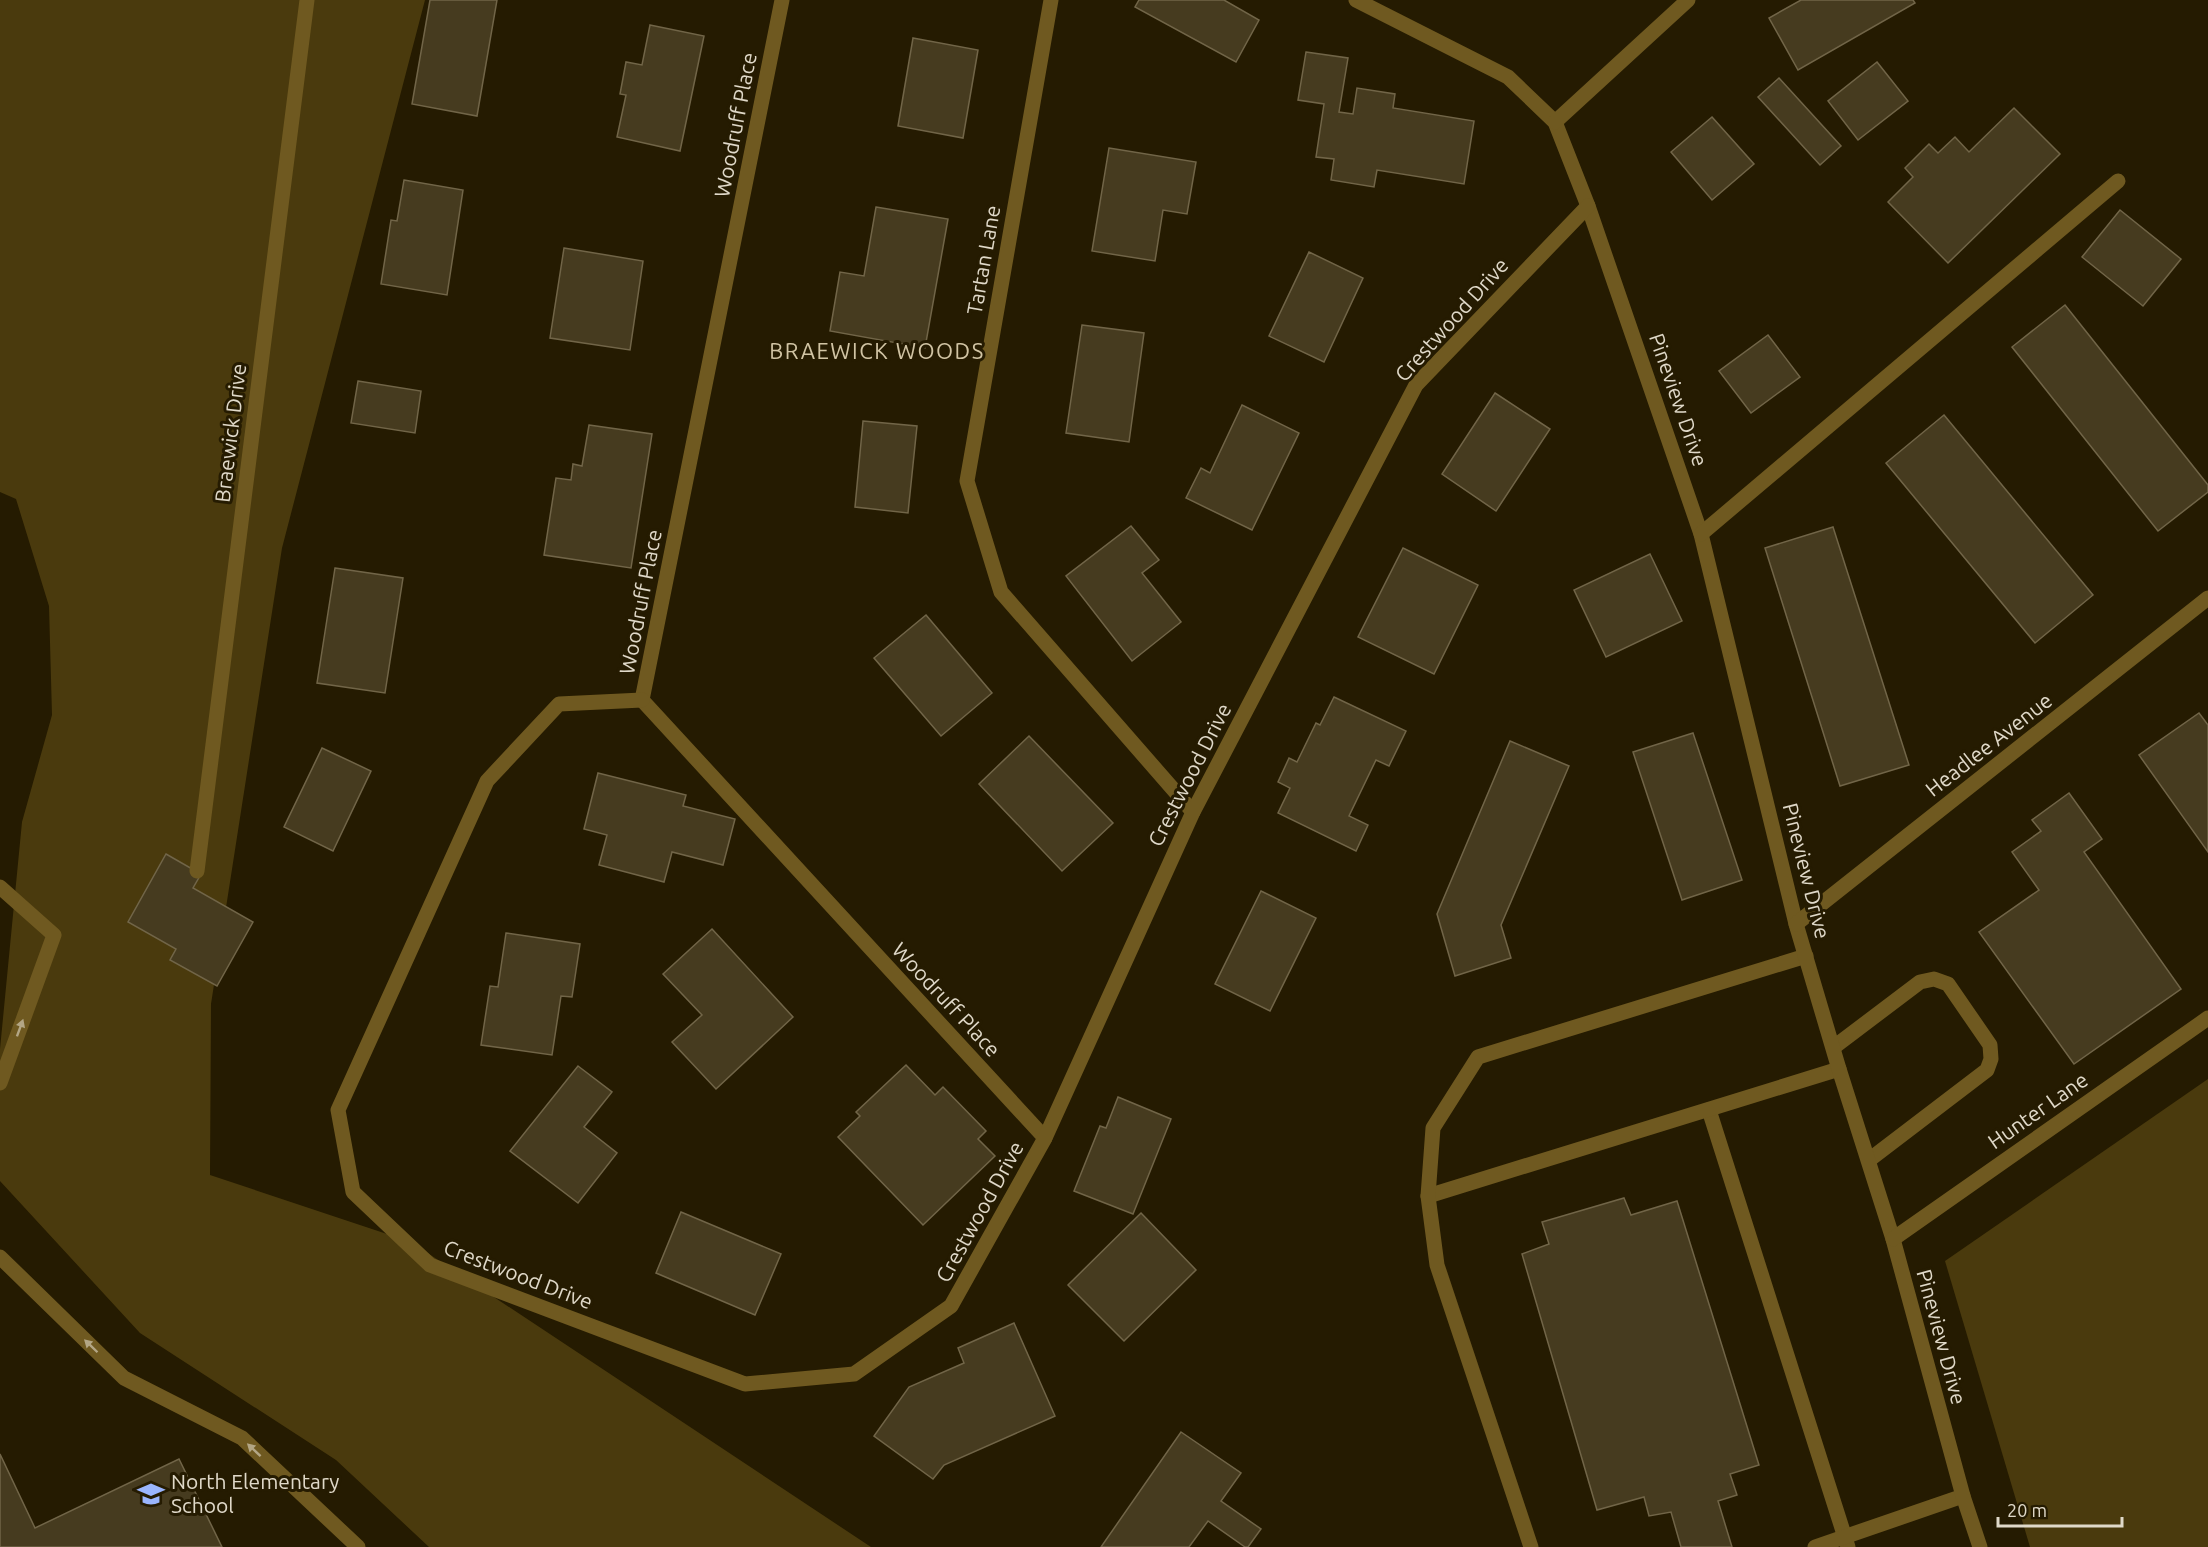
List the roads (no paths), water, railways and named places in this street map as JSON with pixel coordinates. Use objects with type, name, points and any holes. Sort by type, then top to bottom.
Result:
[{"type":"street","name":"Braewick Drive","points":[[197,871],[307,0]]},
{"type":"street","name":"Woodruff Place","points":[[782,0],[642,700],[1045,1138]]},
{"type":"street","name":"Tartan Lane","points":[[1051,0],[968,481],[1001,592],[1192,812]]},
{"type":"street","points":[[1356,0],[1508,78],[1555,122],[1588,206]]},
{"type":"street","points":[[1555,122],[1688,0]]},
{"type":"street","points":[[1701,534],[2118,181]]},
{"type":"street","name":"Crestwood Drive","points":[[642,700],[560,704],[487,781],[338,1110],[353,1192],[430,1265],[745,1384],[854,1374],[951,1306],[1045,1138],[1192,812],[1416,385],[1588,206]]},
{"type":"street","name":"Pineview Drive","points":[[1588,206],[1701,534],[1796,924],[1893,1239],[1963,1496],[1980,1547]]},
{"type":"street","name":"Headlee Avenue","points":[[1796,924],[2208,598]]},
{"type":"street","points":[[0,887],[54,935],[0,1083]]},
{"type":"street","points":[[1531,1547],[1437,1264],[1428,1196],[1433,1128],[1478,1057],[1806,956]]},
{"type":"street","points":[[1834,1047],[1920,982],[1934,980],[1948,984],[1990,1045],[1991,1059],[1987,1070],[1869,1160]]},
{"type":"street","name":"Hunter Lane","points":[[1893,1239],[2208,1018]]},
{"type":"street","points":[[1428,1196],[1839,1068]]},
{"type":"street","points":[[1709,1110],[1846,1542]]},
{"type":"street","points":[[0,1257],[124,1378],[242,1438],[358,1547]]},
{"type":"street","points":[[1815,1547],[1846,1542],[1963,1496]]},
{"type":"place","name":"North Elementary School","points":[[151,1494]]},
{"type":"district","name":"BRAEWICK WOODS","points":[[877,351]]}]
